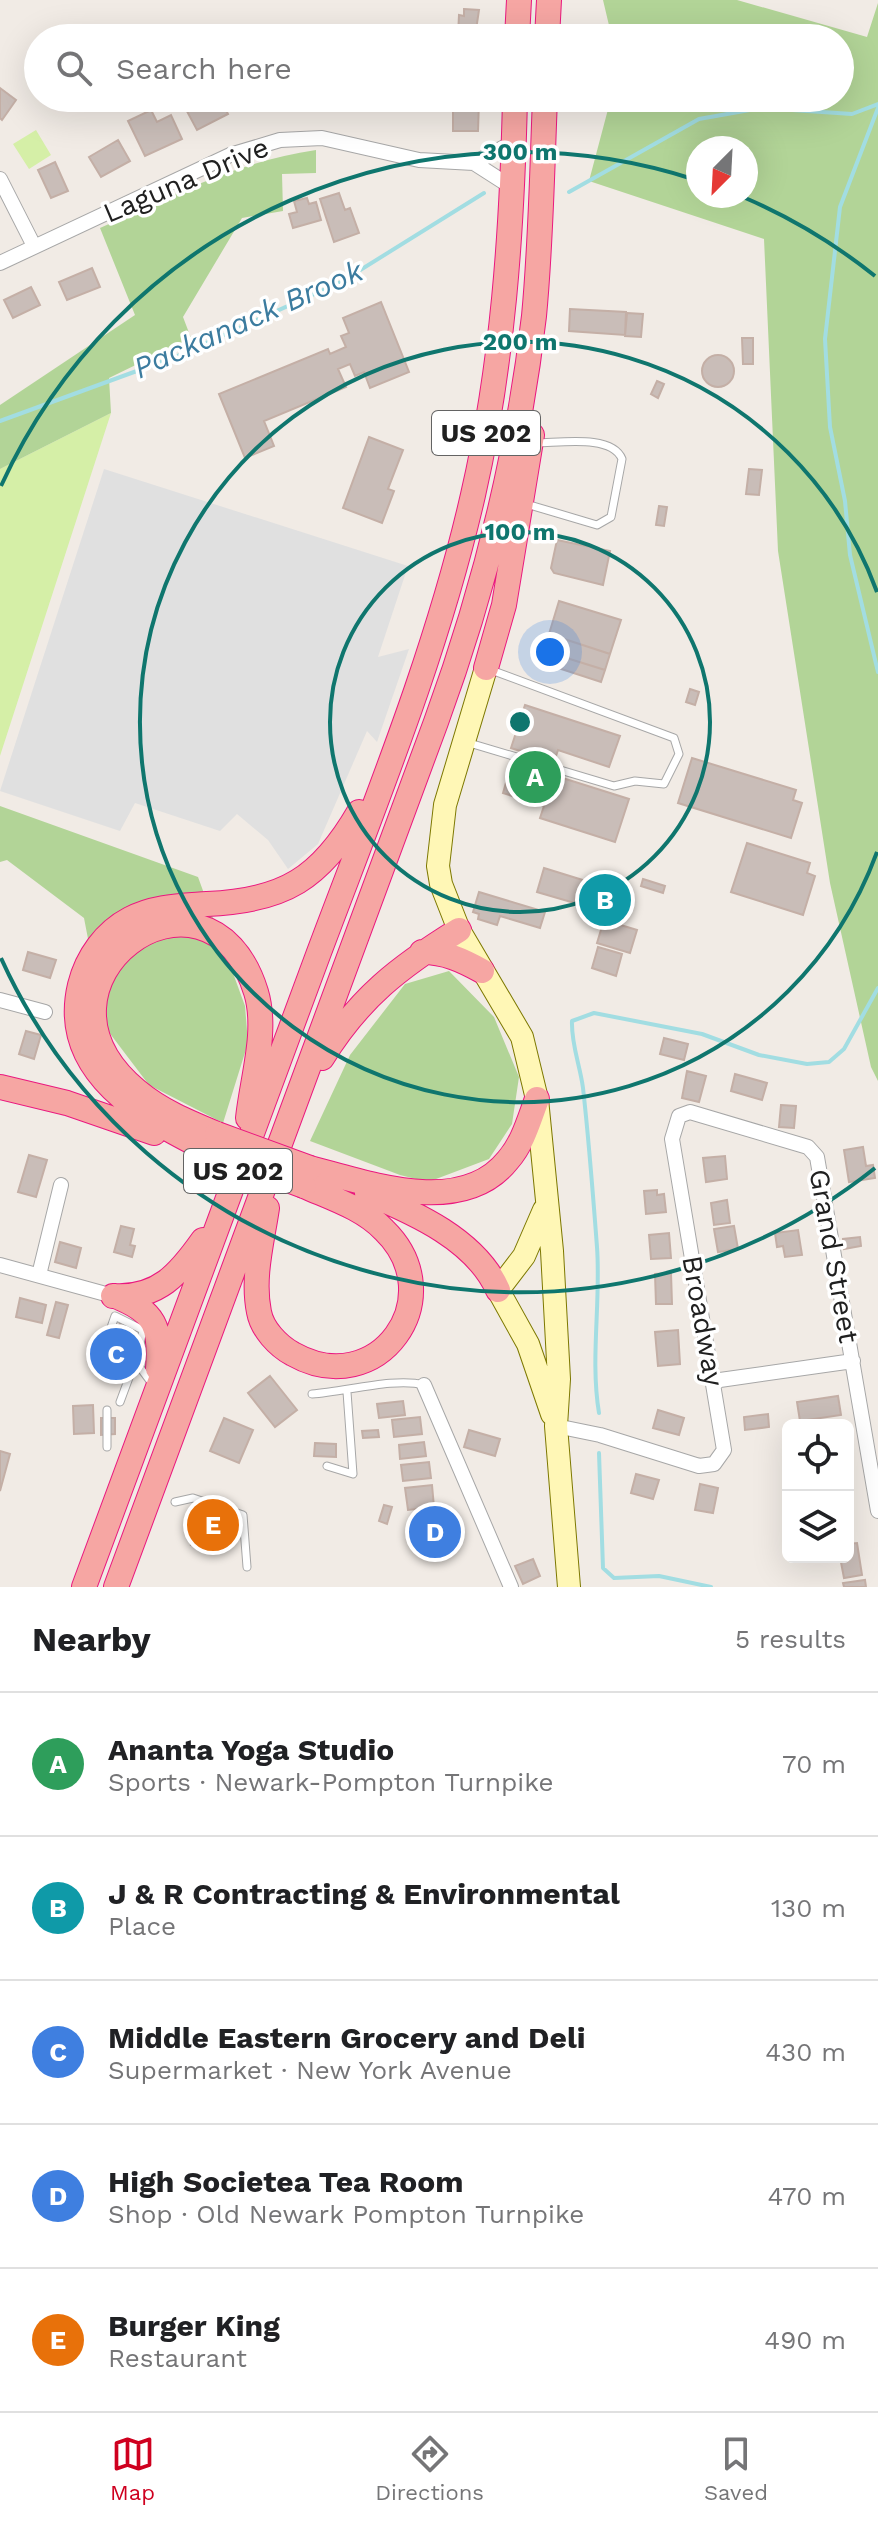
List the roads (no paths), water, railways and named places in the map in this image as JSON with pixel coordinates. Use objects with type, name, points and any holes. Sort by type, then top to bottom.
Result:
[{"type":"highway","points":[[518,24],[519,0]]},
{"type":"highway","points":[[548,24],[549,0]]},
{"type":"highway","name":"US 202","points":[[84,1587],[392,755],[447,595],[474,492],[499,357],[513,188],[515,112]]},
{"type":"highway","name":"US 202","points":[[116,1587],[452,678],[480,588],[515,438],[538,269],[544,112]]},
{"type":"highway","points":[[486,668],[504,605],[531,442],[540,363],[538,269]]},
{"type":"highway","points":[[392,755],[335,851],[300,881],[275,894],[250,900],[165,907],[138,914],[108,935],[86,967],[79,989],[77,1023],[84,1049],[98,1073],[143,1116],[432,1225],[473,1255],[490,1272],[498,1290]]},
{"type":"highway","points":[[213,1143],[134,1089],[113,1064],[101,1041],[97,1000],[103,973],[127,942],[157,928],[179,925],[199,928],[223,941],[240,960],[256,992],[259,1028],[245,1153]]},
{"type":"highway","points":[[294,1105],[336,1035],[362,1002],[388,976],[459,930]]},
{"type":"highway","points":[[422,952],[438,952],[459,958],[482,971]]},
{"type":"highway","points":[[0,1087],[213,1143]]},
{"type":"highway","points":[[307,1177],[443,1191],[468,1186],[508,1161],[520,1142],[537,1099]]},
{"type":"highway","points":[[273,1163],[257,1281],[259,1314],[285,1349],[314,1364],[348,1366],[384,1349],[401,1329],[411,1297],[408,1264],[383,1228],[307,1177]]},
{"type":"highway","points":[[114,1306],[170,1281],[183,1269],[222,1215]]},
{"type":"highway","points":[[114,1306],[144,1311],[157,1328],[157,1390]]},
{"type":"main road","points":[[486,668],[445,805],[438,847],[441,884],[459,930],[522,1037],[537,1099],[559,1379],[556,1426],[569,1587]]},
{"type":"main road","points":[[546,1204],[536,1236],[498,1290],[528,1344],[556,1426]]},
{"type":"street","name":"Laguna Drive","points":[[0,263],[230,155],[280,140],[346,141],[419,160],[474,163],[513,188]]},
{"type":"street","points":[[474,163],[514,142]]},
{"type":"street","points":[[0,179],[34,246]]},
{"type":"street","points":[[0,1000],[45,1012]]},
{"type":"street","name":"Broadway","points":[[556,1426],[706,1467],[720,1458],[725,1441],[672,1139],[674,1126],[679,1116],[690,1112],[808,1147]]},
{"type":"street","name":"Grand Street","points":[[808,1147],[817,1157],[878,1511]]},
{"type":"street","points":[[39,1275],[61,1185]]},
{"type":"street","points":[[0,1265],[39,1275],[114,1306]]},
{"type":"street","points":[[713,1381],[853,1361]]},
{"type":"street","points":[[424,1385],[511,1587]]},
{"type":"lane","points":[[521,502],[601,525],[611,517],[622,459],[613,448],[592,443],[531,442]]},
{"type":"lane","points":[[464,742],[614,786],[635,781],[664,784],[679,754],[674,738],[486,668]]},
{"type":"lane","points":[[120,1402],[136,1362],[143,1330],[114,1306],[99,1362],[130,1375]]},
{"type":"lane","points":[[136,1362],[157,1390]]},
{"type":"lane","points":[[312,1394],[347,1392],[408,1380],[424,1385]]},
{"type":"lane","points":[[327,1466],[353,1474],[347,1392]]},
{"type":"lane","points":[[107,1410],[107,1447]]},
{"type":"lane","points":[[175,1502],[193,1498],[243,1515],[247,1567]]},
{"type":"waterway","name":"Packanack Brook","points":[[822,112],[852,114],[878,104]]},
{"type":"waterway","points":[[878,108],[840,207],[825,339],[830,427],[845,501],[850,555],[878,672]]},
{"type":"waterway","name":"Packanack Brook","points":[[569,192],[699,119],[738,112]]},
{"type":"waterway","name":"Packanack Brook","points":[[0,421],[175,357],[341,282],[484,193]]},
{"type":"waterway","points":[[599,1413],[595,1372],[597,1247],[583,1088],[572,1021],[594,1013],[702,1034],[759,1055],[807,1064],[829,1062],[844,1049],[878,988]]},
{"type":"waterway","points":[[599,1453],[603,1568],[614,1578],[659,1576],[711,1587]]},
{"type":"place","name":"Ananta Yoga Studio","points":[[535,777]]},
{"type":"place","name":"J & R Contracting & Environmental","points":[[605,900]]},
{"type":"place","name":"Middle Eastern Grocery and Deli","points":[[116,1354]]},
{"type":"place","name":"Burger King","points":[[213,1525]]},
{"type":"place","name":"High Societea Tea Room","points":[[435,1532]]}]
